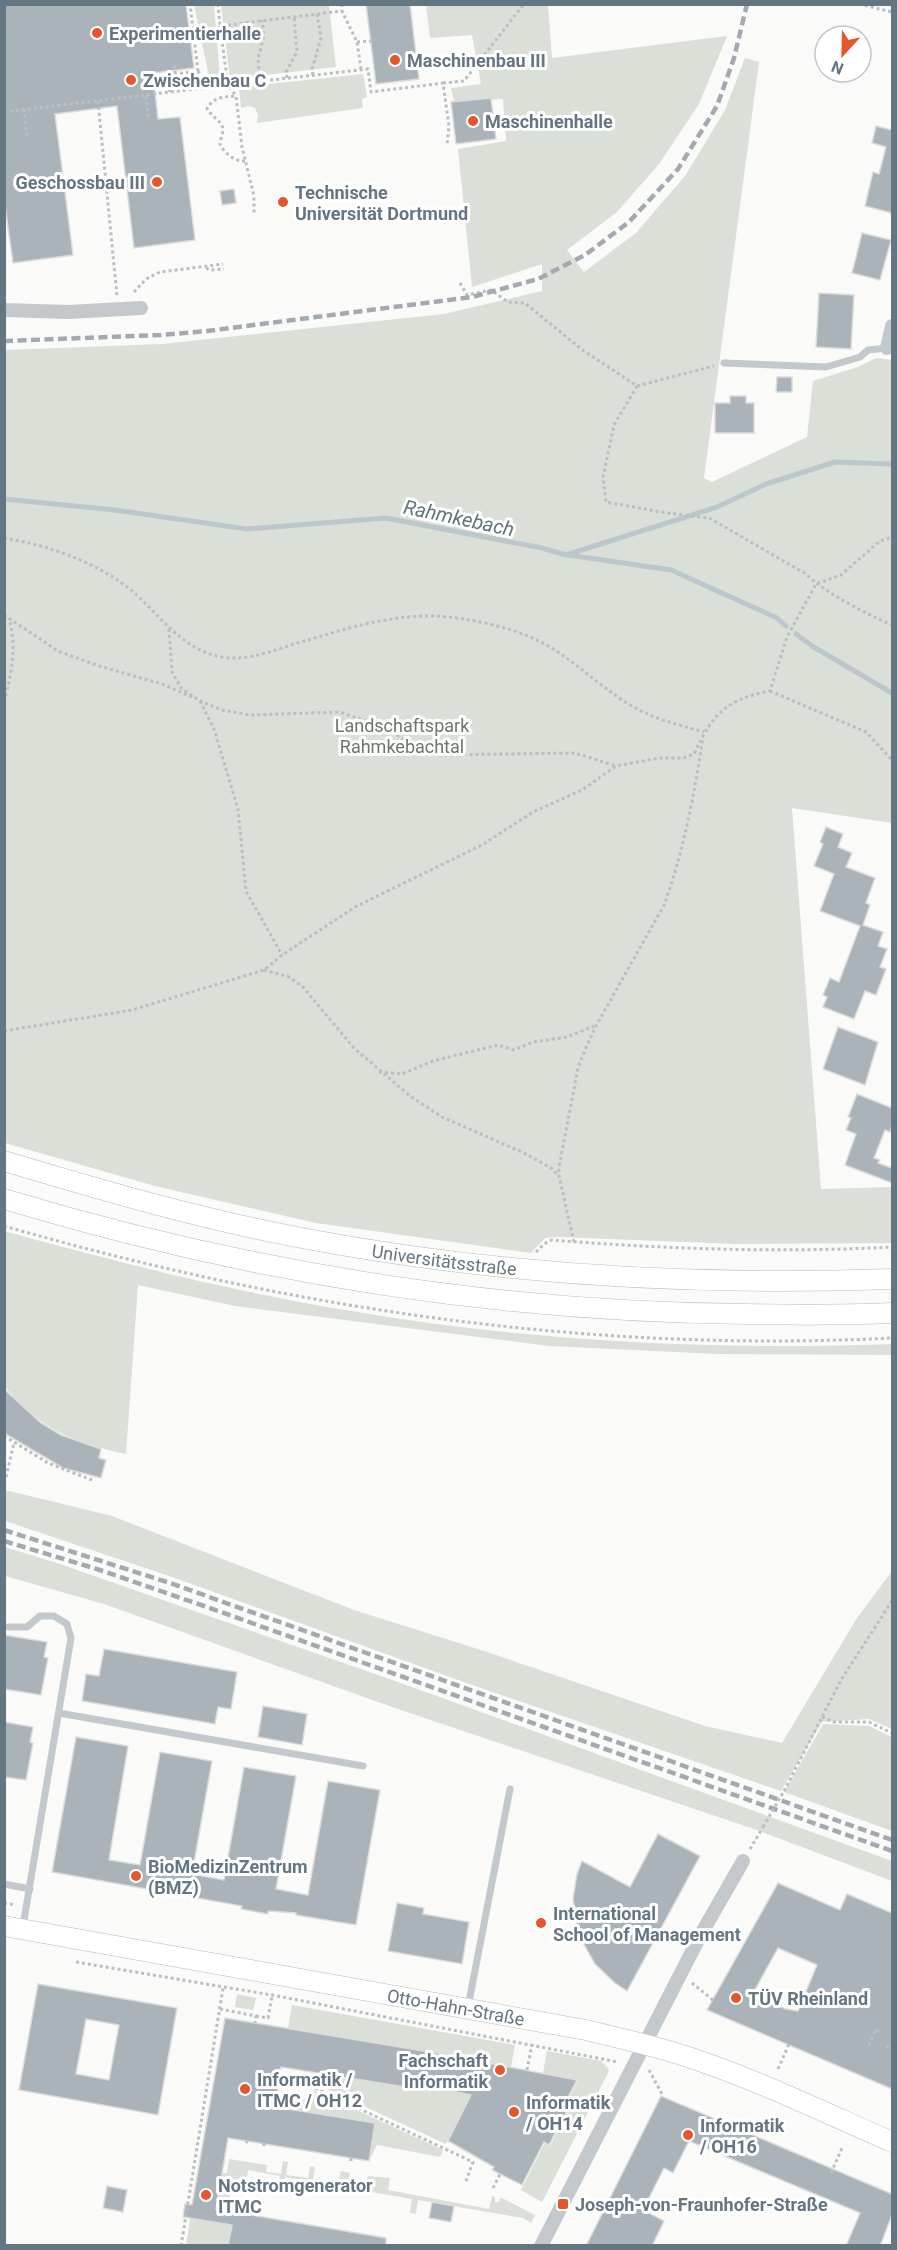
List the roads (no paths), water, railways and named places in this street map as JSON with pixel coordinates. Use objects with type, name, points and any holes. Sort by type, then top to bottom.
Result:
[{"type":"street","points":[[4,310],[68,312],[141,308]]},
{"type":"street","points":[[886,348],[892,326]]},
{"type":"street","name":"Universitätsstraße","points":[[4,1161],[175,1210],[273,1232],[407,1256],[528,1270],[743,1282],[892,1279]]},
{"type":"street","name":"Universitätsstraße","points":[[4,1199],[123,1232],[252,1262],[359,1282],[441,1293],[547,1305],[681,1313],[892,1312]]},
{"type":"street","points":[[541,2246],[700,1936],[743,1861]]},
{"type":"street","name":"Otto-Hahn-Straße","points":[[14,1927],[586,2030],[645,2044],[697,2060],[748,2080],[892,2142]]},
{"type":"lane","points":[[724,363],[826,367],[860,357],[868,350],[886,348]]},
{"type":"lane","points":[[8,1627],[27,1627],[40,1616],[47,1615],[61,1619],[67,1624],[71,1638],[30,1889],[14,1927]]},
{"type":"lane","points":[[59,1713],[363,1766]]},
{"type":"lane","points":[[468,2009],[510,1789]]},
{"type":"lane","points":[[4,1884],[30,1889]]},
{"type":"waterway","name":"Rahmkebach","points":[[4,499],[115,510],[247,529],[386,518],[542,548],[566,555],[717,507],[766,484],[835,462],[892,464]]},
{"type":"waterway","points":[[568,555],[671,570],[777,618],[786,626]]},
{"type":"waterway","points":[[796,634],[812,646],[892,693]]},
{"type":"railway","points":[[4,341],[207,331],[472,297],[538,279],[585,255],[629,222],[678,169],[717,106],[734,58],[747,4]]},
{"type":"railway","points":[[4,1530],[170,1583],[892,1840]]},
{"type":"railway","points":[[4,1541],[100,1570],[204,1606],[892,1851]]},
{"type":"place","name":"Experimentierhalle","points":[[97,33]]},
{"type":"place","name":"Maschinenbau III","points":[[395,60]]},
{"type":"place","name":"Zwischenbau C","points":[[131,80]]},
{"type":"place","name":"Maschinenhalle","points":[[473,121]]},
{"type":"place","name":"Geschossbau III","points":[[157,182]]},
{"type":"place","name":"Technische Universität Dortmund","points":[[283,202]]},
{"type":"place","name":"BioMedizinZentrum (BMZ)","points":[[136,1876]]},
{"type":"place","name":"International School of Management","points":[[541,1923]]},
{"type":"place","name":"TÜV Rheinland","points":[[736,1998]]},
{"type":"place","name":"Fachschaft Informatik","points":[[500,2070]]},
{"type":"place","name":"Informatik / ITMC / OH12","points":[[245,2089]]},
{"type":"place","name":"Informatik / OH14","points":[[514,2112]]},
{"type":"place","name":"Informatik / OH16","points":[[688,2135]]},
{"type":"place","name":"Notstromgenerator ITMC","points":[[206,2195]]},
{"type":"place","name":"Joseph-von-Fraunhofer-Straße","points":[[563,2204]]},
{"type":"park label","name":"Landschaftspark Rahmkebachtal","points":[[402,735]]}]
